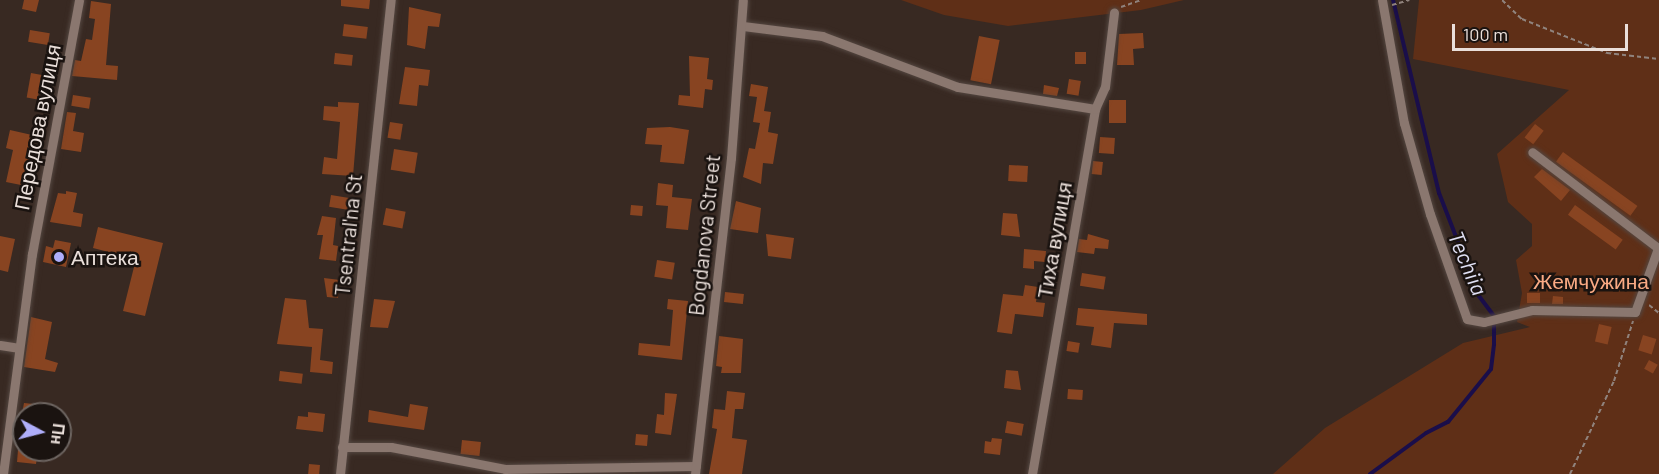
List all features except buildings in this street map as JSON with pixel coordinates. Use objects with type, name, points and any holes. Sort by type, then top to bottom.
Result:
[{"type":"street","name":"Передова вулиця","points":[[3,474],[32,254],[79,0]]},
{"type":"street","name":"Tsentral'na St","points":[[340,474],[391,0]]},
{"type":"street","name":"Bogdanova Street","points":[[695,470],[743,0]]},
{"type":"street","points":[[1383,3],[1404,123],[1430,214],[1467,319],[1484,322],[1532,310],[1635,312],[1658,249],[1532,152]]},
{"type":"street","name":"Тиха вулиця","points":[[1032,474],[1095,109],[1105,87],[1114,13]]},
{"type":"street","points":[[742,26],[822,36],[958,87],[1095,109]]},
{"type":"street","points":[[0,345],[18,348]]},
{"type":"street","points":[[342,447],[391,447],[505,469],[695,470]]},
{"type":"path","points":[[1114,13],[1141,0]]},
{"type":"path","points":[[1502,0],[1522,19],[1607,53],[1659,59]]},
{"type":"path","points":[[1383,3],[1407,1]]},
{"type":"path","points":[[1641,298],[1659,313]]},
{"type":"path","points":[[1570,474],[1614,381],[1635,312]]},
{"type":"green space","points":[[901,0],[1184,0],[1141,10],[1008,26],[944,15]]},
{"type":"green space","name":"Жемчужина","points":[[1419,0],[1659,0],[1659,474],[1273,474],[1325,428],[1463,343],[1530,327],[1517,322],[1522,293],[1516,260],[1532,246],[1532,224],[1508,202],[1497,154],[1569,90],[1413,59]]},
{"type":"waterway","name":"Techiia","points":[[1370,474],[1426,433],[1448,422],[1491,369],[1494,344],[1494,316],[1479,296],[1439,193],[1393,0]]},
{"type":"place","name":"Аптека","points":[[59,257]]}]
